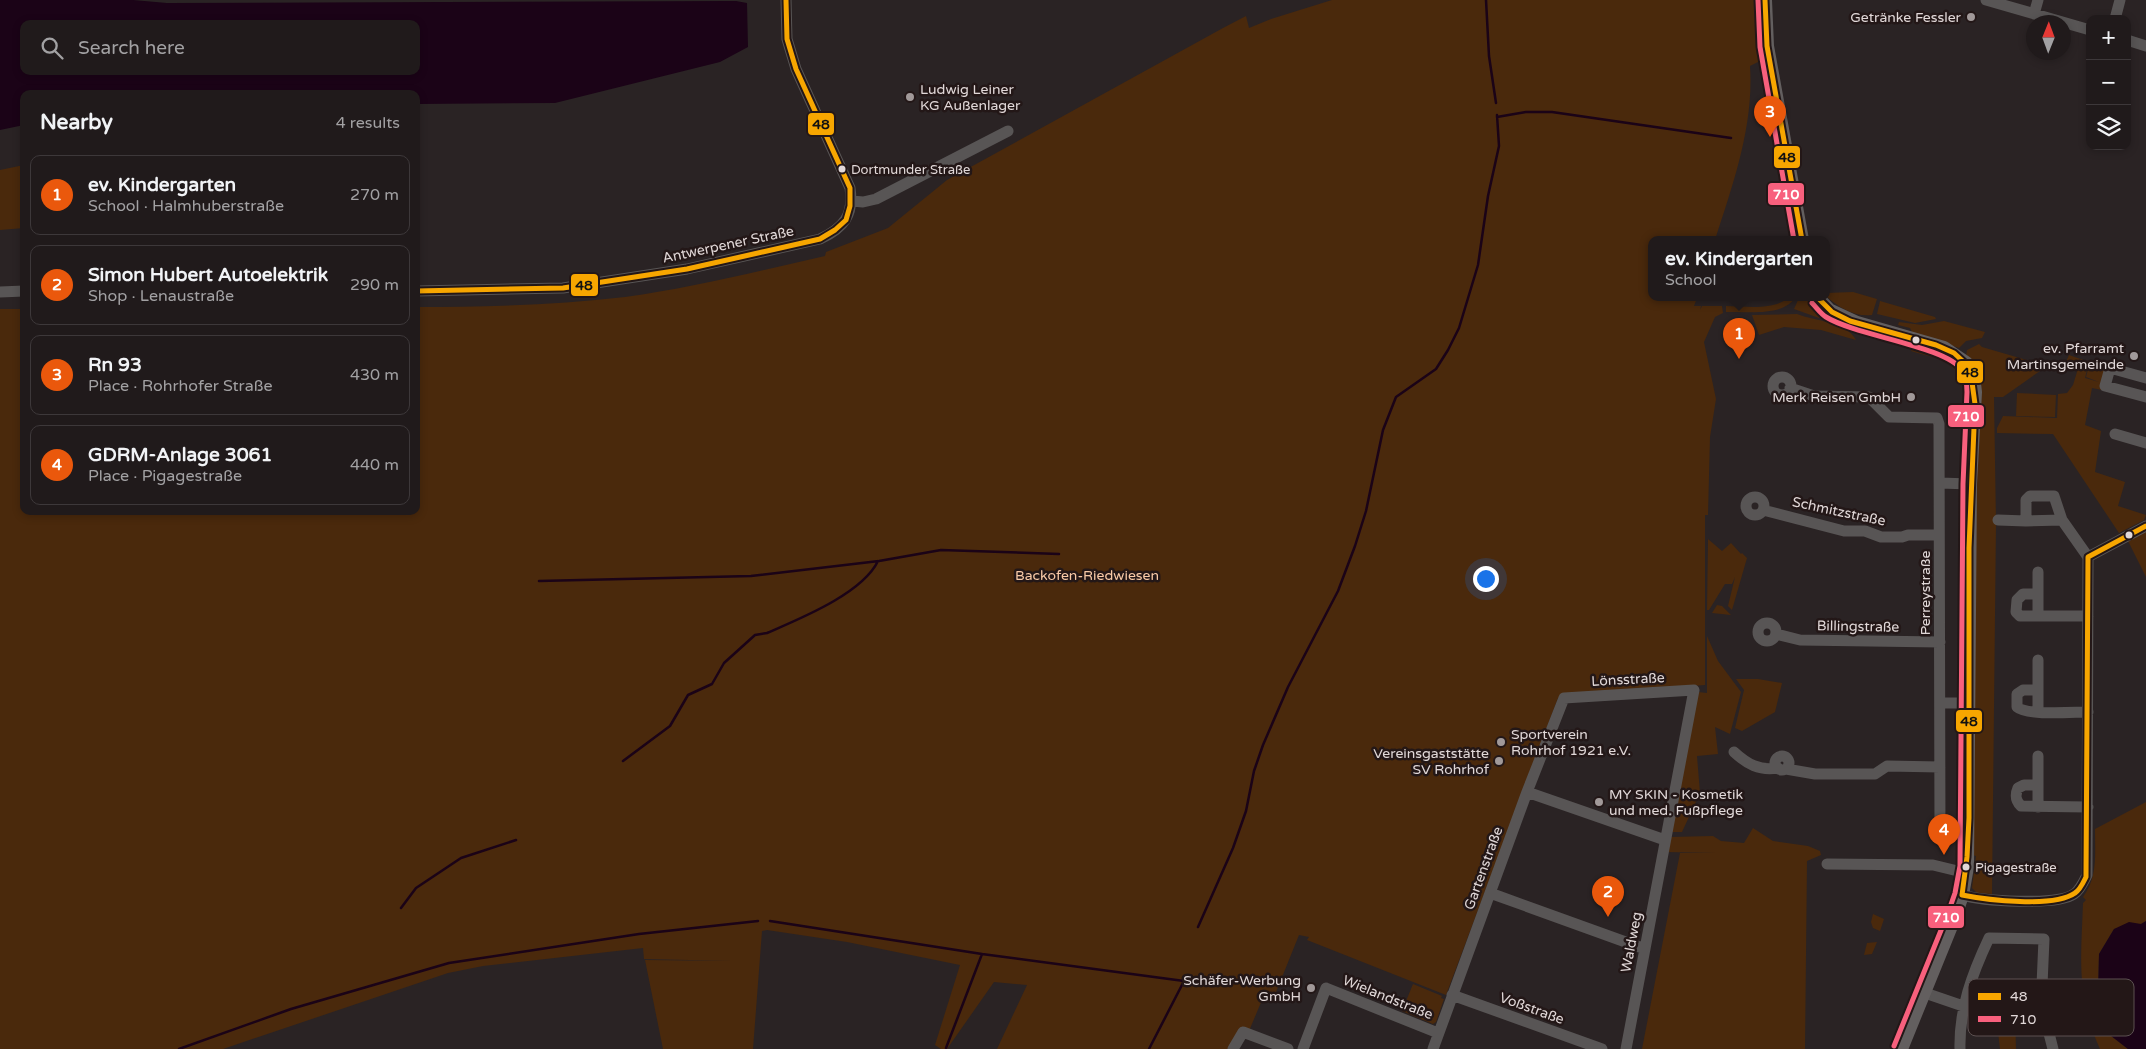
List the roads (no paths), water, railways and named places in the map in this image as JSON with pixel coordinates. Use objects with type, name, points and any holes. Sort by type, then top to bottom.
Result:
[{"type":"main road","points":[[1765,0],[1767,46],[1801,236]]},
{"type":"main road","points":[[1821,301],[1834,313],[1871,328],[1944,348],[1966,363],[1973,375],[1975,392],[1970,484],[1969,853],[1962,895],[1925,993],[1901,1049]]},
{"type":"street","points":[[786,0],[788,39],[796,69],[846,177],[852,201],[863,202],[876,199],[1008,131]]},
{"type":"street","points":[[1986,0],[2086,29]]},
{"type":"street","points":[[2034,14],[2038,0]]},
{"type":"street","points":[[2116,15],[2120,0]]},
{"type":"street","points":[[2131,41],[2146,46]]},
{"type":"street","name":"Antwerpener Straße","points":[[420,291],[563,288],[687,269],[820,239],[834,233],[842,226],[850,213],[852,201]]},
{"type":"street","points":[[0,292],[20,291]]},
{"type":"street","points":[[2146,378],[2110,368],[2105,386],[2146,398]]},
{"type":"street","name":"Perreystraße","points":[[1790,388],[1814,396],[1869,397],[1888,417],[1936,418],[1939,424],[1940,838]]},
{"type":"street","points":[[2114,434],[2146,443]]},
{"type":"street","points":[[1940,483],[1970,484]]},
{"type":"street","points":[[1962,895],[1987,900],[2063,899],[2074,894],[2087,875],[2088,557],[2062,520],[2054,496],[2030,496],[2026,500],[2026,521]]},
{"type":"street","name":"Schmitzstraße","points":[[1763,510],[1844,531],[1865,531],[1880,537],[1939,535]]},
{"type":"street","points":[[1998,520],[2062,520]]},
{"type":"street","points":[[2088,557],[2146,526]]},
{"type":"street","points":[[2038,572],[2038,616]]},
{"type":"street","points":[[2038,594],[2023,594],[2017,600],[2015,606],[2020,616],[2088,616]]},
{"type":"street","name":"Billingstraße","points":[[1776,634],[1800,640],[1940,642]]},
{"type":"street","points":[[2038,660],[2038,712]]},
{"type":"street","name":"Lönsstraße","points":[[1564,698],[1694,690]]},
{"type":"street","name":"Waldweg","points":[[1626,1049],[1694,690]]},
{"type":"street","points":[[2038,690],[2023,690],[2017,694],[2017,707],[2022,711],[2088,712]]},
{"type":"street","name":"Gartenstraße","points":[[1433,1049],[1527,792],[1564,698]]},
{"type":"street","points":[[1940,703],[1969,703]]},
{"type":"street","points":[[1734,752],[1748,764],[1770,769],[1815,774],[1875,774],[1887,766],[1940,768]]},
{"type":"street","points":[[2038,756],[2038,807]]},
{"type":"street","points":[[2038,785],[2024,785],[2018,788],[2016,794],[2017,802],[2021,806],[2088,808]]},
{"type":"street","points":[[1527,792],[1665,840]]},
{"type":"street","points":[[1827,864],[1933,864],[1966,873]]},
{"type":"street","points":[[1490,893],[1645,949]]},
{"type":"street","points":[[1972,979],[1989,938],[2044,939],[2042,979]]},
{"type":"street","name":"Wielandstraße","points":[[1303,1049],[1326,988],[1438,1033]]},
{"type":"street","points":[[1960,1049],[1963,1006],[1968,991]]},
{"type":"street","points":[[1925,993],[1963,1006]]},
{"type":"street","name":"Voßstraße","points":[[1452,995],[1602,1049]]},
{"type":"street","points":[[1233,1049],[1243,1032],[1288,1049]]},
{"type":"street","points":[[2050,1036],[2053,1049]]},
{"type":"waterway","points":[[1486,0],[1489,56],[1496,103]]},
{"type":"waterway","points":[[1497,117],[1526,112],[1552,112],[1731,138]]},
{"type":"waterway","points":[[1198,927],[1233,848],[1246,811],[1254,771],[1263,745],[1288,687],[1338,591],[1355,546],[1366,511],[1383,430],[1396,397],[1436,369],[1459,328],[1478,265],[1488,196],[1499,146],[1497,115]]},
{"type":"waterway","points":[[539,581],[751,576],[879,561],[941,550],[1059,554]]},
{"type":"waterway","points":[[623,761],[670,726],[688,695],[712,684],[724,663],[755,635],[767,633],[812,613],[844,595],[870,573],[878,561]]},
{"type":"waterway","points":[[401,908],[416,888],[461,858],[516,840]]},
{"type":"waterway","points":[[179,1049],[291,1009],[449,963],[639,934],[758,921]]},
{"type":"waterway","points":[[770,921],[982,954],[946,1048]]},
{"type":"waterway","points":[[982,954],[1184,981],[1149,1049]]},
{"type":"place","name":"Getränke Fessler","points":[[1971,17]]},
{"type":"place","name":"Ludwig Leiner KG Außenlager","points":[[910,97]]},
{"type":"place","name":"Rn 93","points":[[1770,137]]},
{"type":"place","name":"Dortmunder Straße","points":[[842,169]]},
{"type":"place","name":"ev. Pfarramt Martinsgemeinde","points":[[2134,356]]},
{"type":"place","name":"ev. Kindergarten","points":[[1739,359]]},
{"type":"place","name":"Merk Reisen GmbH","points":[[1911,397]]},
{"type":"place","name":"Sportverein Rohrhof 1921 e.V.","points":[[1501,742]]},
{"type":"place","name":"Vereinsgaststätte SV Rohrhof","points":[[1499,761]]},
{"type":"place","name":"MY SKIN - Kosmetik und med. Fußpflege","points":[[1599,802]]},
{"type":"place","name":"GDRM-Anlage 3061","points":[[1944,855]]},
{"type":"place","name":"Pigagestraße","points":[[1966,867]]},
{"type":"place","name":"Simon Hubert Autoelektrik","points":[[1608,917]]},
{"type":"place","name":"Schäfer-Werbung GmbH","points":[[1311,988]]},
{"type":"park label","name":"Backofen-Riedwiesen","points":[[1087,575]]}]
